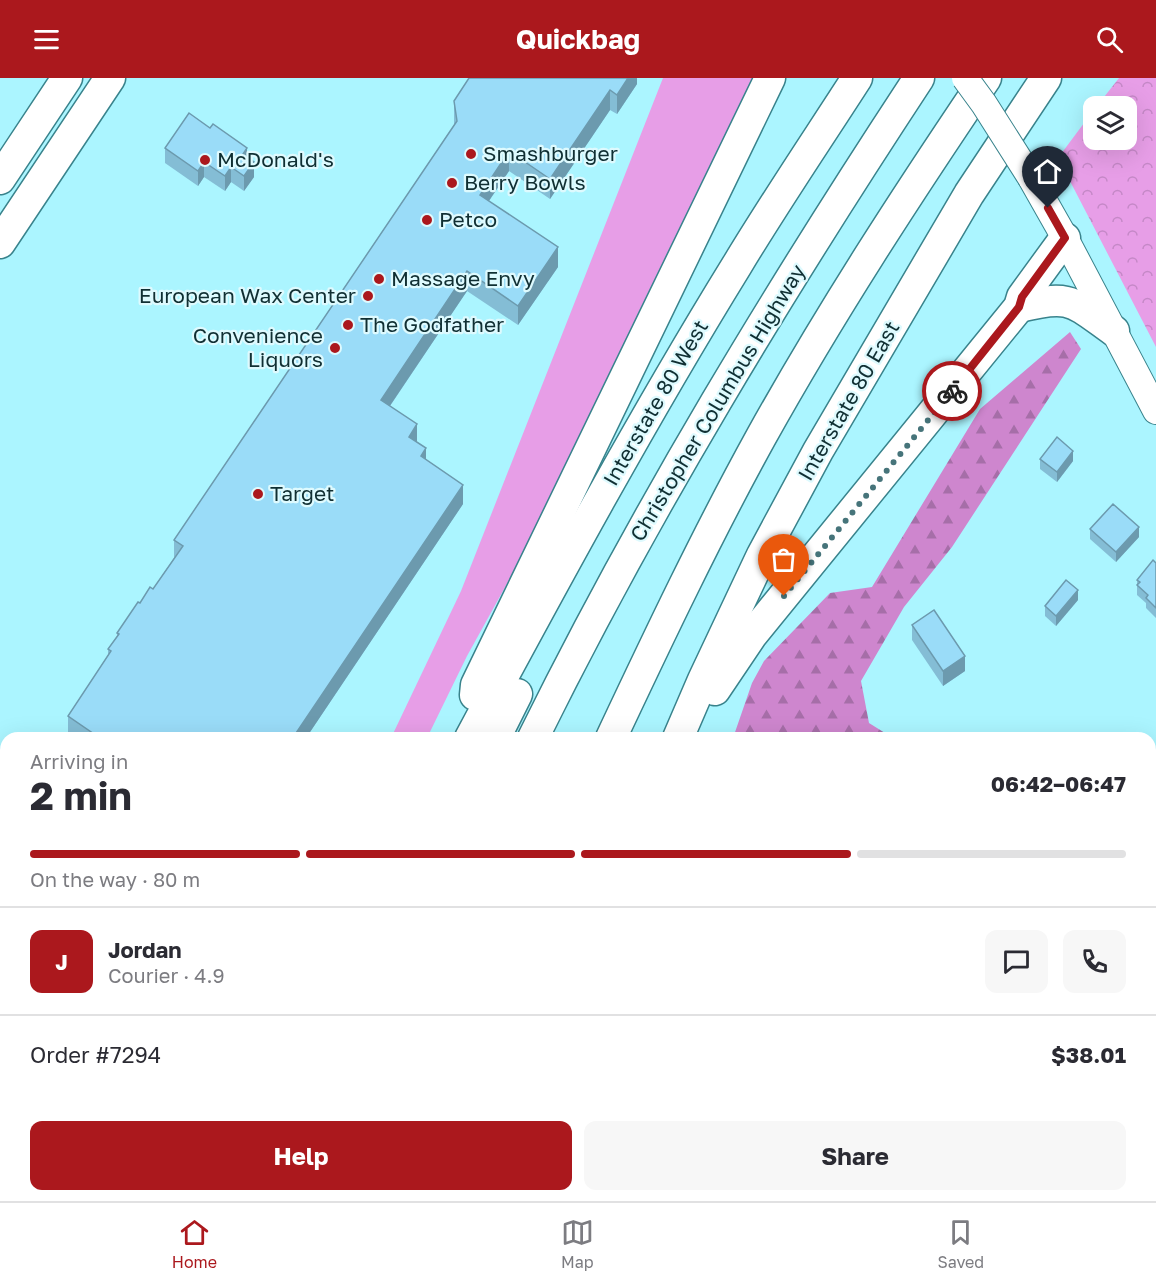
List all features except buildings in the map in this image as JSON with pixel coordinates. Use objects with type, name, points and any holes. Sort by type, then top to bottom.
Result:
[{"type":"highway","points":[[0,179],[68,78]]},
{"type":"highway","points":[[0,243],[110,78]]},
{"type":"highway","points":[[470,732],[477,684],[770,78]]},
{"type":"highway","name":"Interstate 80 West","points":[[472,732],[656,401],[737,264],[857,78]]},
{"type":"highway","name":"Christopher Columbus Highway","points":[[536,732],[636,540],[707,416],[859,170],[919,78]]},
{"type":"highway","points":[[615,732],[715,522],[762,435],[837,307],[922,172],[986,78]]},
{"type":"highway","name":"Interstate 80 East","points":[[681,732],[762,555],[818,451],[969,194],[1046,78]]},
{"type":"highway","points":[[498,732],[548,631],[672,400],[837,110]]},
{"type":"highway","points":[[688,732],[752,636],[1019,307],[1022,297],[1065,238]]},
{"type":"highway","points":[[1019,307],[1052,299],[1063,300],[1074,304],[1114,331]]},
{"type":"main road","points":[[965,78],[984,104],[1065,238],[1156,411]]},
{"type":"green space","points":[[663,78],[756,78],[580,452],[467,656],[430,732],[394,732],[461,591]]},
{"type":"green space","points":[[1119,78],[1156,78],[1156,347],[1058,158],[1083,124],[1083,150],[1137,150],[1137,96],[1105,96]]},
{"type":"green space","points":[[1070,332],[1081,349],[952,547],[904,607],[861,681],[869,723],[883,732],[735,732],[752,683],[764,661],[830,593],[872,587],[980,409]]},
{"type":"way so far","points":[[784,596],[952,391]]},
{"type":"place","name":"Smashburger","points":[[471,154]]},
{"type":"place","name":"McDonald's","points":[[205,160]]},
{"type":"place","name":"Berry Bowls","points":[[452,183]]},
{"type":"place","name":"Petco","points":[[427,220]]},
{"type":"place","name":"Massage Envy","points":[[379,279]]},
{"type":"place","name":"European Wax Center","points":[[368,296]]},
{"type":"place","name":"The Godfather","points":[[348,325]]},
{"type":"place","name":"Convenience Liquors","points":[[335,348]]},
{"type":"place","name":"Target","points":[[258,494]]},
{"type":"route","points":[[952,391],[1019,307],[1022,297],[1065,238],[1048,208]]}]
